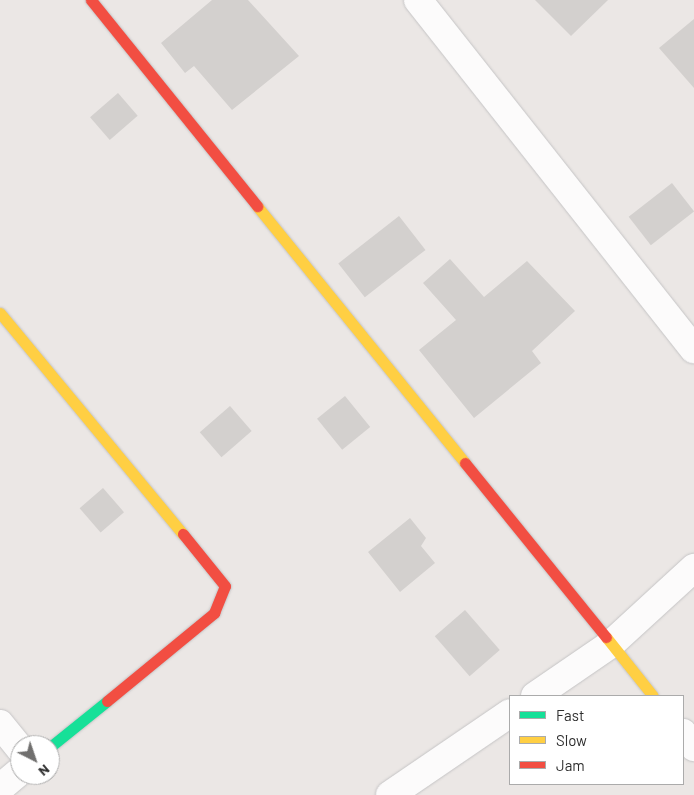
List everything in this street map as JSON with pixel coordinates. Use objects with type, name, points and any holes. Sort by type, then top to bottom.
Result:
[{"type":"street","points":[[91,0],[652,695]]},
{"type":"street","points":[[418,0],[694,349]]},
{"type":"street","points":[[0,313],[225,586],[214,613],[60,739]]},
{"type":"street","points":[[536,695],[611,644],[694,568]]},
{"type":"street","points":[[390,795],[509,714]]},
{"type":"street","points":[[0,724],[10,736]]},
{"type":"street","points":[[684,734],[694,747]]},
{"type":"street","points":[[0,788],[10,780]]},
{"type":"building","points":[[212,0],[248,0],[299,56],[232,110],[194,66],[185,73],[161,43]]},
{"type":"building","points":[[535,0],[608,0],[571,36]]},
{"type":"building","points":[[694,19],[694,88],[659,48]]},
{"type":"building","points":[[118,93],[138,116],[110,140],[90,117]]},
{"type":"building","points":[[672,183],[694,211],[651,245],[629,217]]},
{"type":"building","points":[[399,216],[425,250],[365,297],[338,263]]},
{"type":"building","points":[[450,259],[484,297],[527,261],[575,311],[532,351],[541,363],[474,418],[419,350],[456,320],[423,283]]},
{"type":"building","points":[[345,396],[370,427],[342,450],[317,419]]},
{"type":"building","points":[[230,406],[252,431],[221,457],[200,432]]},
{"type":"building","points":[[103,488],[124,512],[101,532],[80,508]]},
{"type":"building","points":[[410,518],[426,538],[421,546],[435,563],[400,592],[368,552]]},
{"type":"building","points":[[465,610],[500,650],[470,676],[435,636]]},
{"type":"traffic: fast","points":[[60,739],[107,701]]},
{"type":"traffic: slow","points":[[257,206],[465,463]]},
{"type":"traffic: slow","points":[[0,313],[183,534]]},
{"type":"traffic: slow","points":[[606,637],[652,695]]},
{"type":"traffic: jam","points":[[91,0],[257,206]]},
{"type":"traffic: jam","points":[[465,463],[606,637]]},
{"type":"traffic: jam","points":[[107,701],[214,613],[225,586],[183,534]]}]
